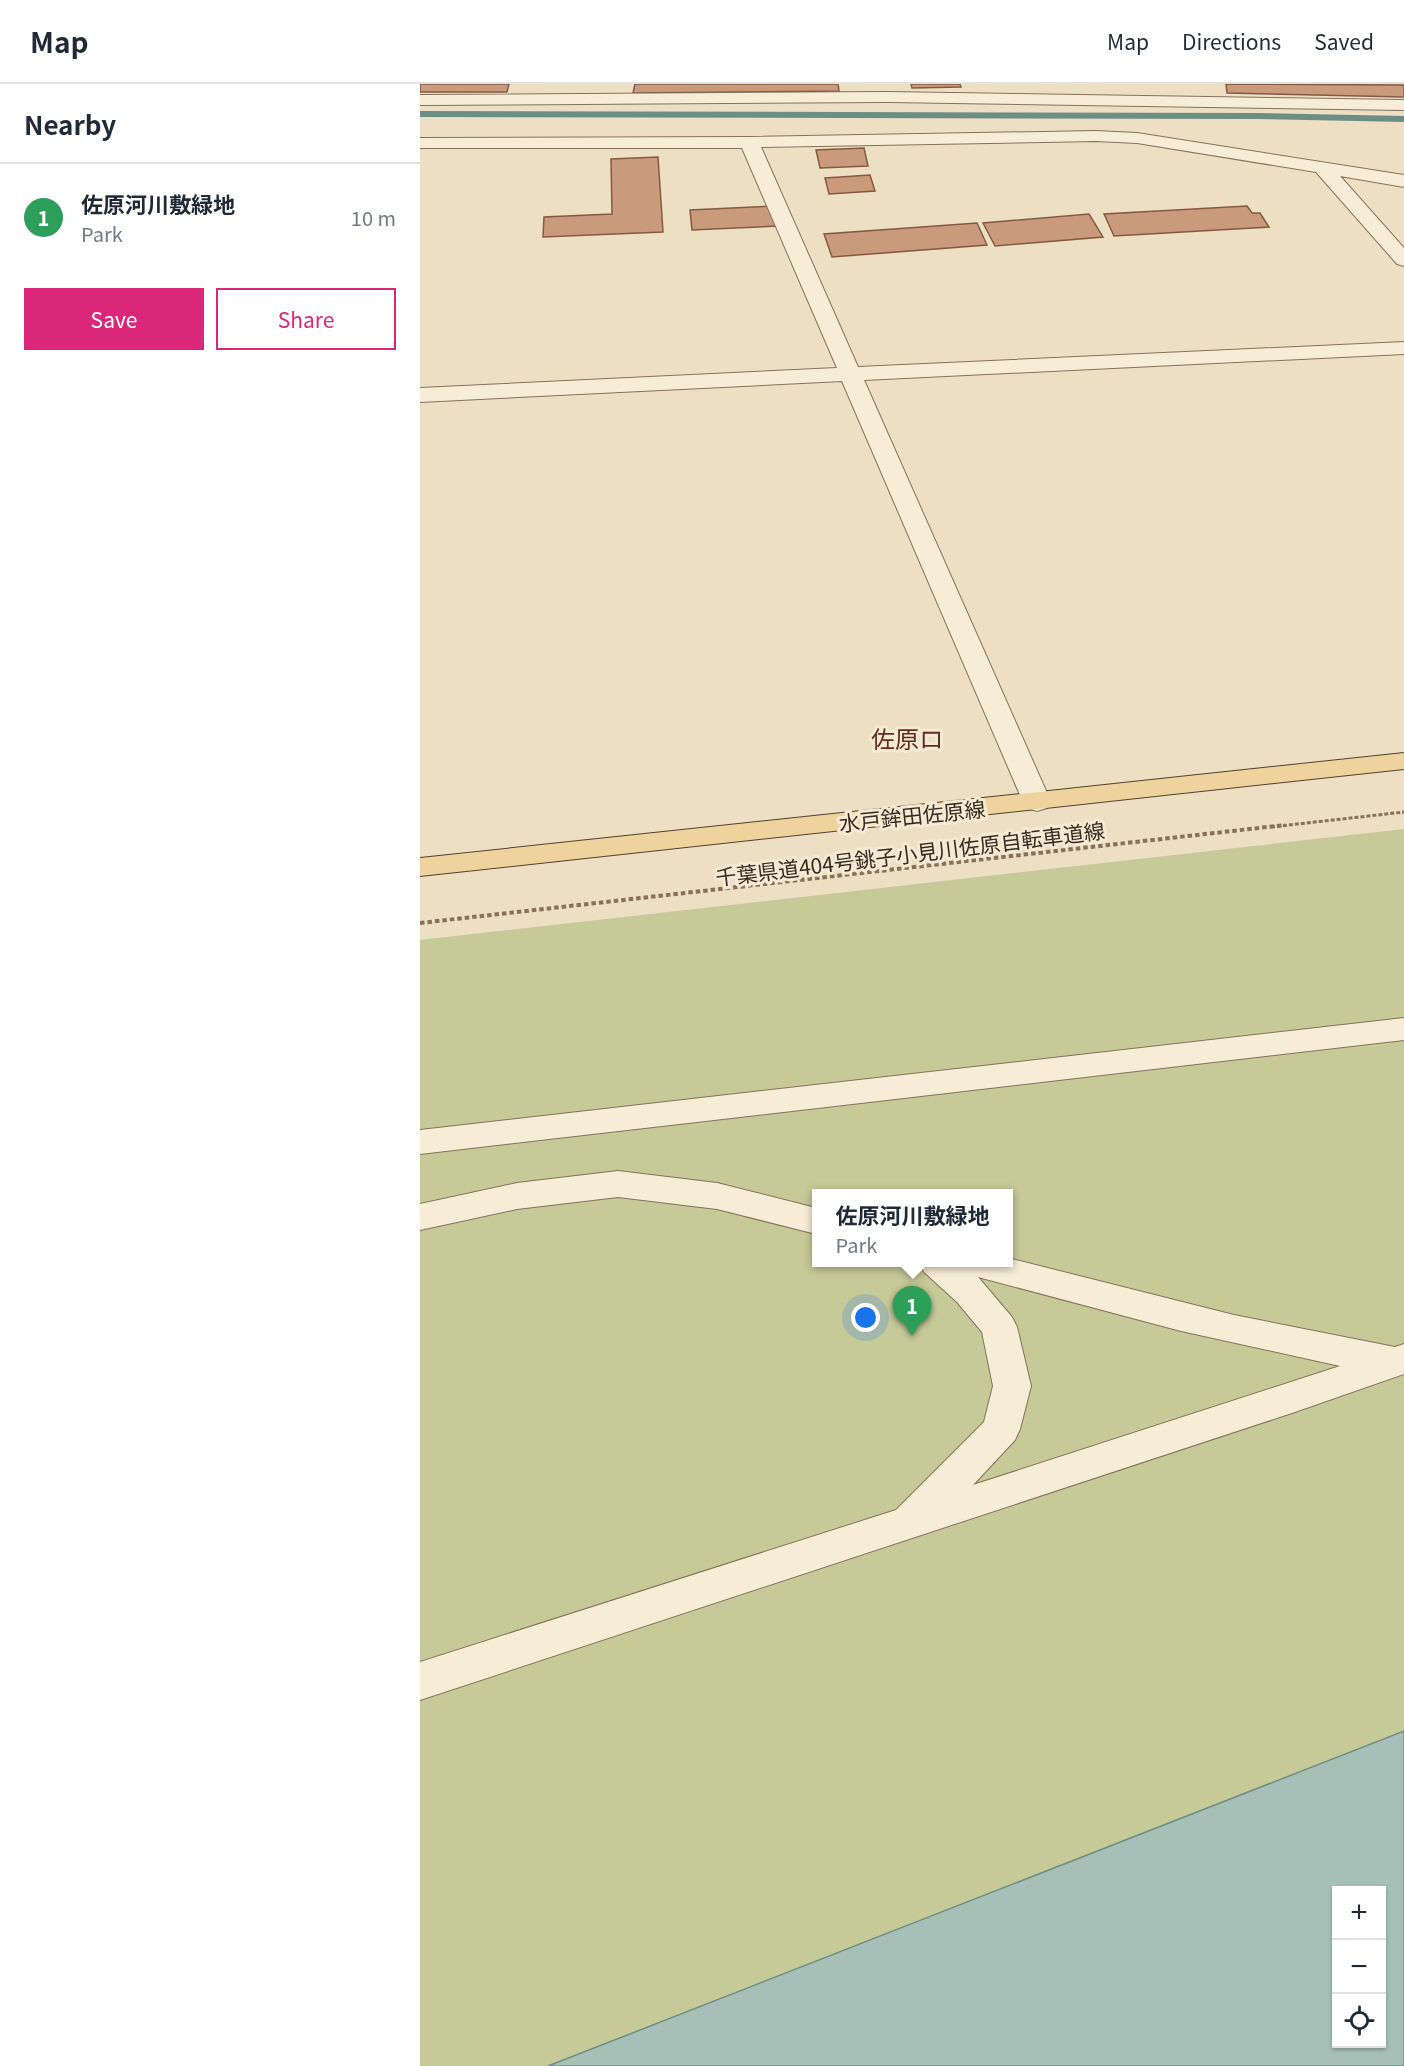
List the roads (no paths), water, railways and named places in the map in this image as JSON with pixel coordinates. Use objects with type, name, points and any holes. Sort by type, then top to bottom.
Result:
[{"type":"main road","name":"水戸鉾田佐原線","points":[[420,867],[1404,761]]},
{"type":"street","points":[[420,100],[562,92],[886,91],[1404,105]]},
{"type":"street","points":[[420,143],[749,142],[1096,136],[1137,138],[1404,181]]},
{"type":"street","points":[[749,142],[1037,802]]},
{"type":"street","points":[[1323,169],[1404,260]]},
{"type":"street","points":[[420,395],[1404,348]]},
{"type":"street","points":[[420,1142],[1404,1029]]},
{"type":"street","points":[[420,1217],[517,1196],[618,1184],[717,1196],[812,1220]]},
{"type":"street","points":[[903,1525],[952,1481],[1001,1429],[1012,1386],[999,1327],[970,1292],[942,1267]]},
{"type":"street","points":[[986,1267],[1095,1297],[1212,1325],[1308,1346],[1401,1360]]},
{"type":"street","points":[[420,1681],[903,1525],[1401,1360]]},
{"type":"water","points":[[1404,1731],[1404,2066],[548,2066]]},
{"type":"waterway","points":[[420,114],[1256,116],[1404,119]]},
{"type":"place","name":"佐原河川敷緑地","points":[[912,1336]]},
{"type":"district","name":"佐原ロ","points":[[907,737]]}]
